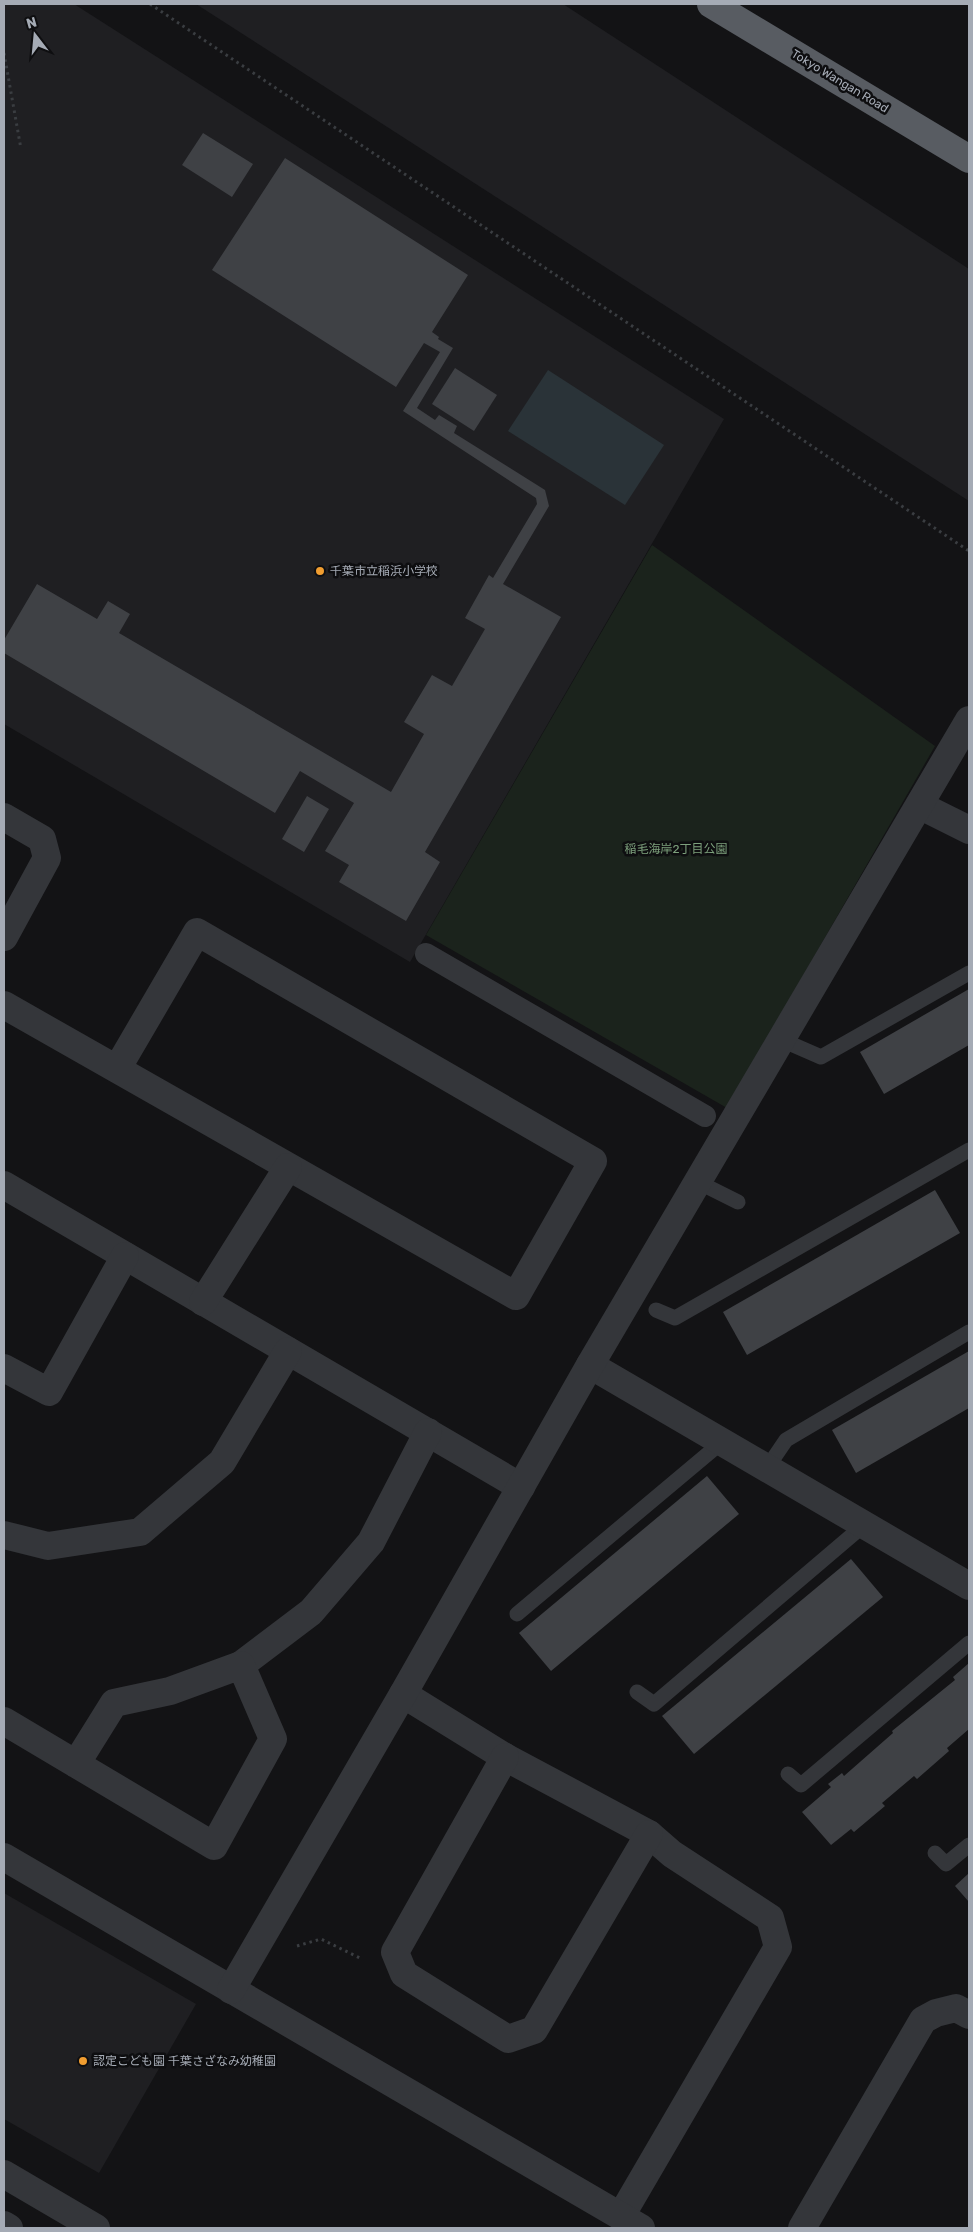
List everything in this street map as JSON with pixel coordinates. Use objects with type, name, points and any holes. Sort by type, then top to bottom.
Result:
[{"type":"highway","name":"Tokyo Wangan Road","points":[[711,4],[969,159]]},
{"type":"street","points":[[230,1990],[403,1694],[590,1365],[921,806],[969,720]]},
{"type":"street","points":[[921,806],[969,830]]},
{"type":"street","points":[[4,817],[42,839],[47,858],[4,937]]},
{"type":"street","points":[[4,1004],[516,1296],[593,1161],[197,932],[118,1069]]},
{"type":"street","points":[[426,954],[705,1116]]},
{"type":"street","points":[[203,1302],[288,1167]]},
{"type":"street","points":[[4,1186],[521,1487]]},
{"type":"street","points":[[4,1368],[49,1392],[125,1256]]},
{"type":"street","points":[[4,1535],[48,1546],[140,1532],[222,1462],[288,1351]]},
{"type":"street","points":[[590,1365],[969,1586]]},
{"type":"street","points":[[76,1764],[114,1702],[170,1691],[241,1665],[311,1612],[371,1542],[428,1432]]},
{"type":"street","points":[[4,1721],[214,1846],[273,1739],[241,1665]]},
{"type":"street","points":[[4,1857],[631,2222],[778,1947],[770,1918],[672,1854],[649,1834],[505,1757],[403,1694]]},
{"type":"street","points":[[505,1757],[395,1952],[404,1974],[508,2039],[534,2030],[649,1834]]},
{"type":"street","points":[[802,2228],[923,2020],[936,2013],[956,2008],[969,2015]]},
{"type":"street","points":[[4,2174],[96,2228]]},
{"type":"street","points":[[4,2225],[9,2228]]},
{"type":"lane","points":[[782,1040],[821,1057],[969,973]]},
{"type":"lane","points":[[656,1310],[675,1318],[969,1150]]},
{"type":"lane","points":[[698,1182],[738,1202]]},
{"type":"lane","points":[[767,1468],[786,1440],[969,1332]]},
{"type":"lane","points":[[517,1614],[722,1442]]},
{"type":"lane","points":[[637,1692],[654,1704],[864,1525]]},
{"type":"lane","points":[[788,1774],[801,1785],[969,1643]]},
{"type":"lane","points":[[935,1854],[946,1864],[969,1845]]},
{"type":"path","points":[[150,4],[969,551]]},
{"type":"path","points":[[4,52],[21,150]]},
{"type":"path","points":[[296,1946],[322,1938],[371,1964],[399,1961]]},
{"type":"shaded area","name":"千葉市立稲浜小学校","points":[[4,4],[74,4],[724,419],[410,962],[4,724]]},
{"type":"shaded area","points":[[196,4],[563,4],[969,269],[969,501]]},
{"type":"shaded area","points":[[548,370],[664,445],[625,505],[508,431]]},
{"type":"shaded area","name":"認定こども園 千葉さざなみ幼稚園","points":[[4,1893],[196,2004],[99,2173],[4,2119]]},
{"type":"green space","name":"稲毛海岸2丁目公園","points":[[652,545],[935,746],[727,1108],[426,935]]},
{"type":"building","points":[[203,133],[253,164],[232,197],[182,165]]},
{"type":"building","points":[[285,158],[468,275],[432,332],[439,337],[438,339],[453,348],[417,408],[435,420],[439,415],[457,426],[454,433],[545,490],[549,506],[503,584],[561,617],[425,852],[440,862],[406,921],[339,882],[349,865],[325,851],[354,803],[300,771],[275,813],[4,653],[4,640],[37,584],[97,619],[108,601],[130,614],[119,633],[391,792],[424,734],[404,722],[432,675],[452,686],[485,629],[465,618],[489,575],[493,578],[537,504],[536,498],[403,411],[440,352],[424,343],[396,387],[212,270]]},
{"type":"building","points":[[455,368],[497,395],[474,431],[432,404]]},
{"type":"building","points":[[307,796],[329,809],[304,852],[282,839]]},
{"type":"building","points":[[969,989],[969,1045],[884,1094],[860,1052]]},
{"type":"building","points":[[935,1190],[960,1233],[747,1355],[723,1312]]},
{"type":"building","points":[[969,1351],[969,1408],[856,1473],[832,1430]]},
{"type":"building","points":[[707,1476],[739,1514],[551,1671],[519,1633]]},
{"type":"building","points":[[851,1559],[883,1597],[694,1754],[662,1716]]},
{"type":"building","points":[[969,1663],[969,1729],[947,1748],[949,1751],[917,1779],[914,1776],[882,1803],[885,1806],[854,1832],[851,1829],[831,1845],[802,1812],[831,1787],[828,1784],[842,1773],[844,1776],[893,1733],[892,1731],[955,1680],[953,1677]]},
{"type":"building","points":[[969,1873],[969,1902],[955,1886]]},
{"type":"place","name":"千葉市立稲浜小学校","points":[[320,571]]},
{"type":"place","name":"認定こども園 千葉さざなみ幼稚園","points":[[83,2061]]}]
